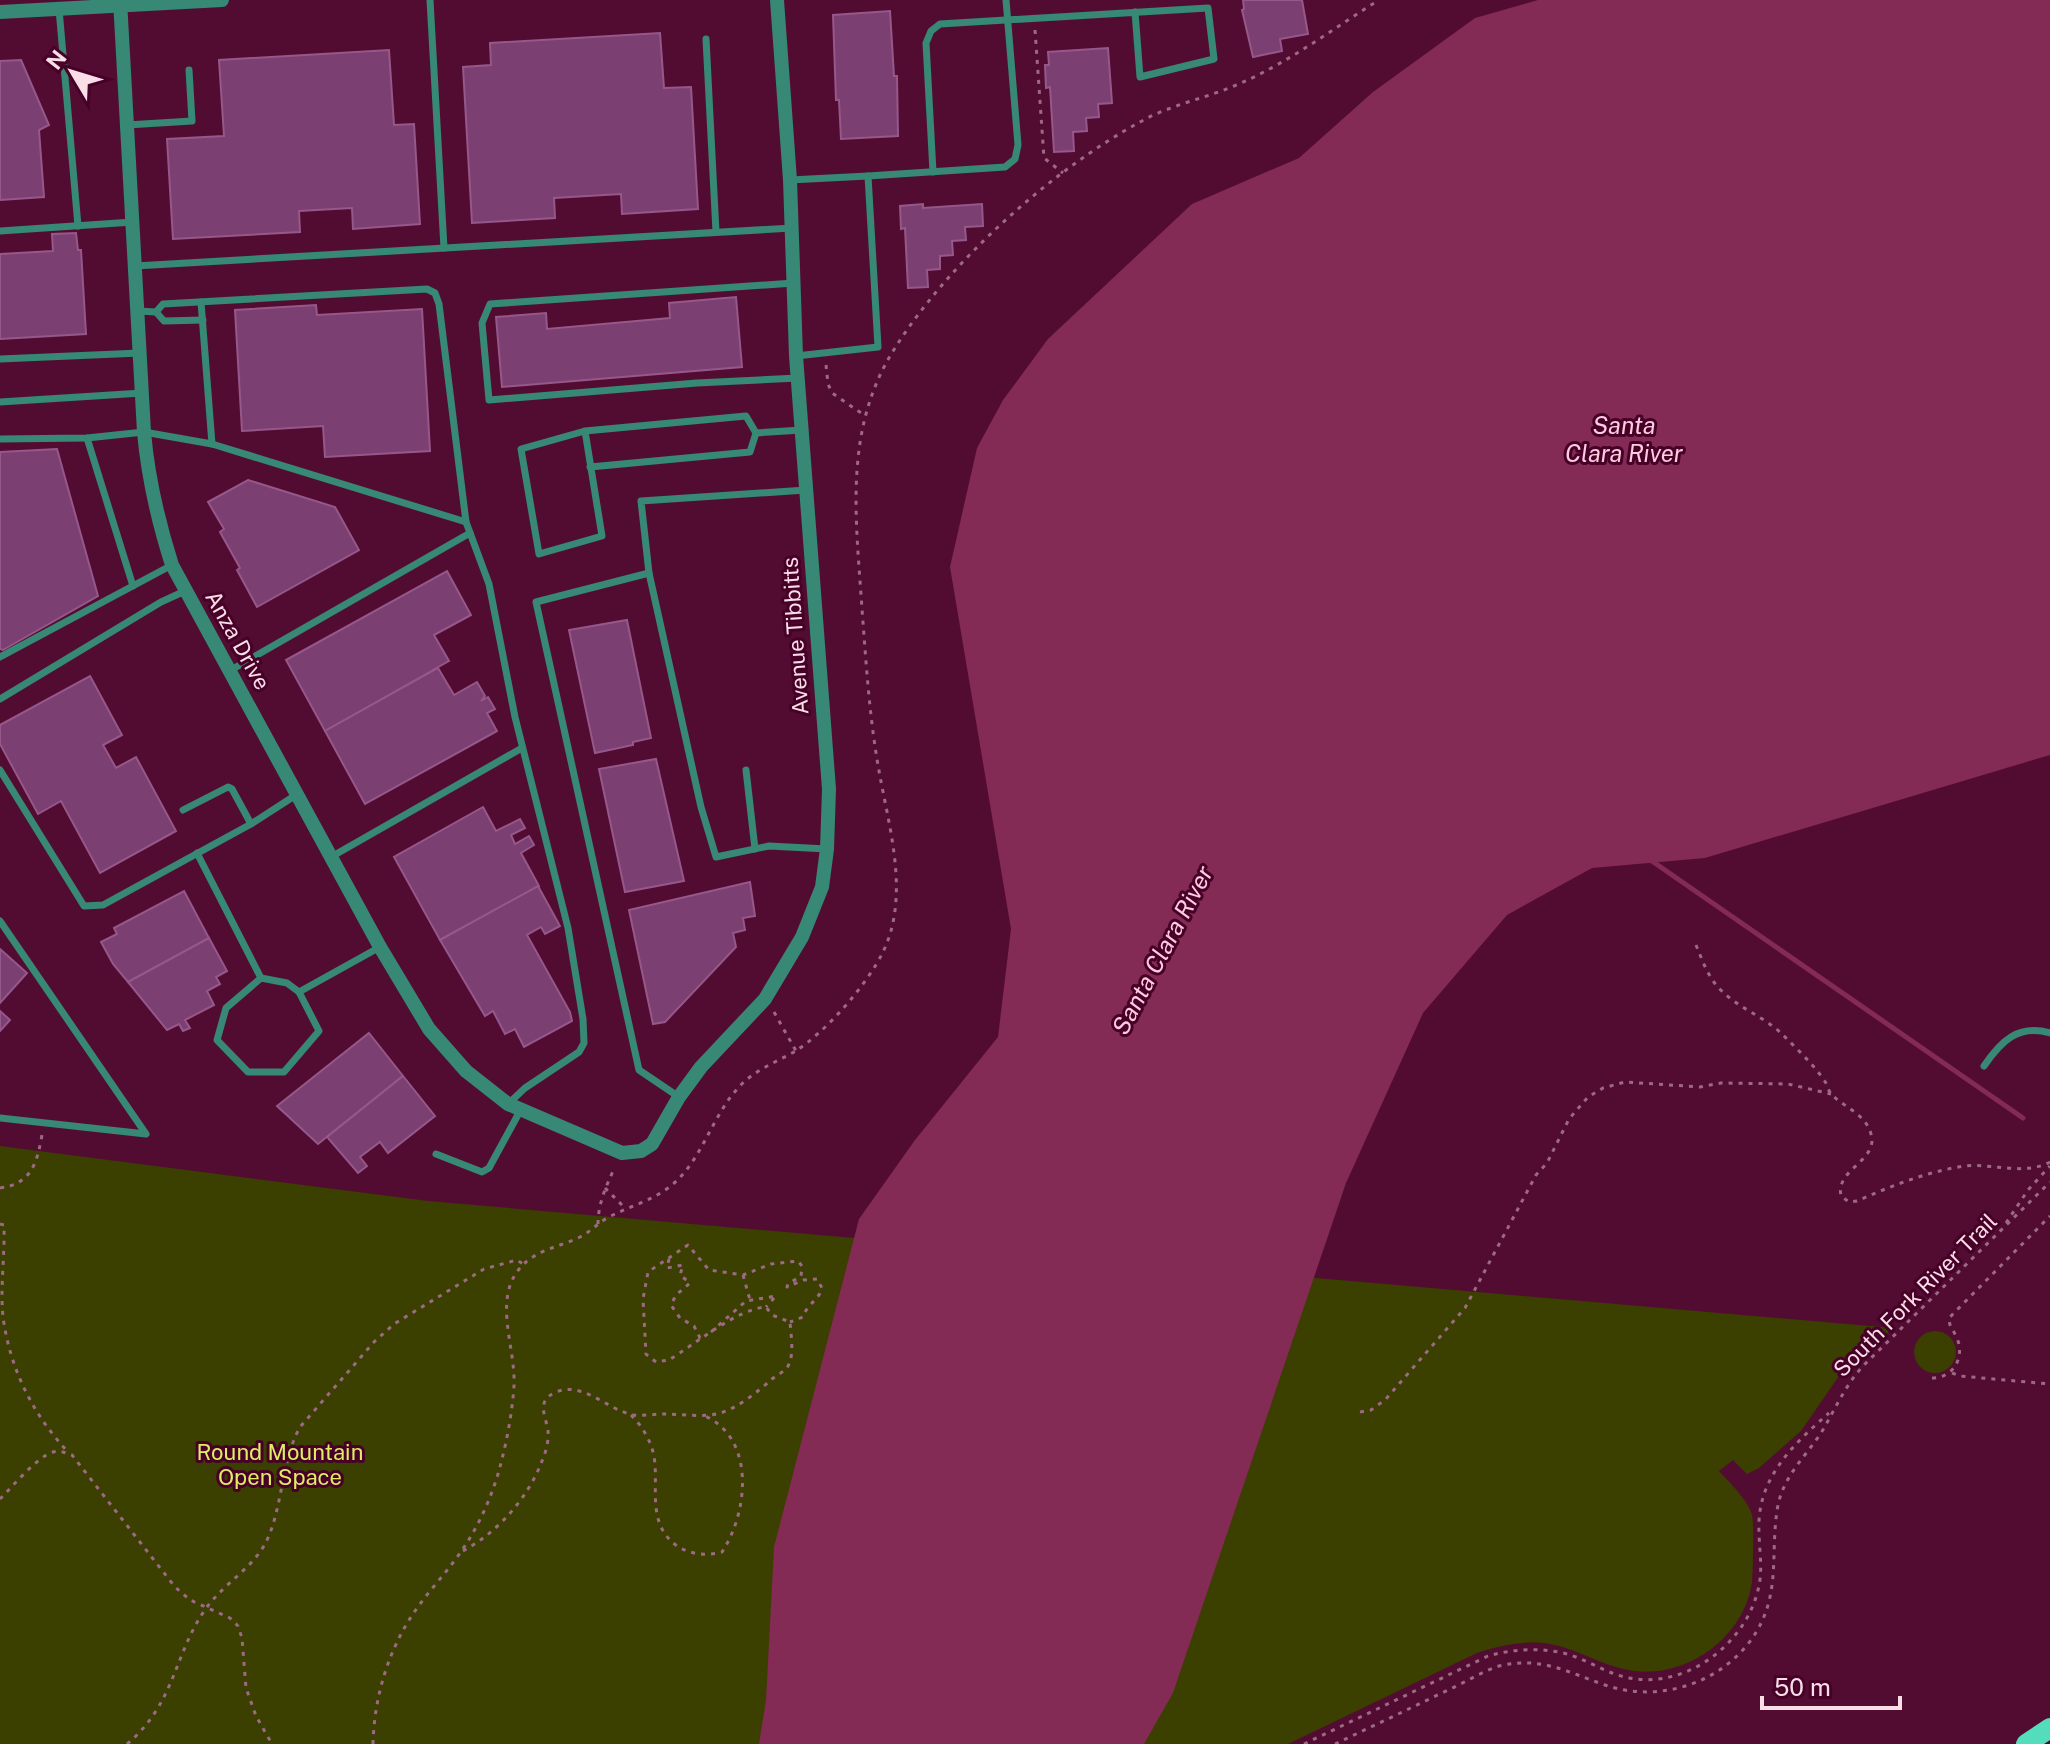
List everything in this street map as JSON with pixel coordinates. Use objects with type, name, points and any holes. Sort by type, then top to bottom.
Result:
[{"type":"main road","points":[[2026,1744],[2050,1728]]},
{"type":"street","points":[[0,12],[120,3],[222,0]]},
{"type":"street","name":"Avenue Tibbitts","points":[[622,1153],[641,1151],[652,1144],[679,1097],[701,1067],[765,999],[802,937],[822,887],[829,789],[796,356],[790,180],[777,0]]},
{"type":"street","name":"Anza Drive","points":[[120,3],[144,432],[158,520],[172,565],[380,947],[429,1029],[466,1071],[514,1108],[622,1153]]},
{"type":"lane","points":[[430,0],[444,248]]},
{"type":"lane","points":[[790,180],[1005,167],[1015,159],[1018,145],[1006,0]]},
{"type":"lane","points":[[933,172],[926,43],[931,31],[940,24],[1034,18],[1135,12],[1208,8],[1214,59],[1140,77],[1135,12]]},
{"type":"lane","points":[[59,9],[78,226]]},
{"type":"lane","points":[[706,39],[716,232]]},
{"type":"lane","points":[[127,125],[192,121],[189,70]]},
{"type":"lane","points":[[796,356],[878,347],[868,176]]},
{"type":"lane","points":[[0,231],[133,222]]},
{"type":"lane","points":[[135,266],[792,228]]},
{"type":"lane","points":[[794,283],[490,304],[482,323],[489,400],[651,386],[798,378]]},
{"type":"lane","points":[[156,312],[163,304],[427,289],[435,293],[441,319],[466,522],[489,584],[522,748],[568,928],[584,1043],[579,1052],[525,1088],[489,1168],[482,1172],[436,1154]]},
{"type":"lane","points":[[201,302],[212,444]]},
{"type":"lane","points":[[138,311],[156,312],[164,321],[203,320]]},
{"type":"lane","points":[[0,359],[140,353]]},
{"type":"lane","points":[[0,402],[142,393]]},
{"type":"lane","points":[[585,431],[590,467],[602,536],[539,554],[521,449],[585,431],[746,416],[756,433],[750,452],[590,467]]},
{"type":"lane","points":[[756,433],[802,430]]},
{"type":"lane","points":[[0,439],[87,438],[144,432],[212,444],[466,522]]},
{"type":"lane","points":[[87,438],[133,586]]},
{"type":"lane","points":[[806,490],[641,501],[649,573],[701,807],[716,857],[769,846],[827,849]]},
{"type":"lane","points":[[231,670],[470,533]]},
{"type":"lane","points":[[0,657],[172,565]]},
{"type":"lane","points":[[649,573],[536,602],[639,1070],[679,1097]]},
{"type":"lane","points":[[0,699],[161,602],[185,591]]},
{"type":"lane","points":[[331,857],[522,748]]},
{"type":"lane","points":[[0,770],[84,906],[103,905],[298,795]]},
{"type":"lane","points":[[746,770],[755,849]]},
{"type":"lane","points":[[183,810],[228,787],[251,824]]},
{"type":"lane","points":[[197,853],[261,978]]},
{"type":"lane","points":[[0,921],[146,1134],[0,1118]]},
{"type":"lane","points":[[299,992],[380,947]]},
{"type":"lane","points":[[261,978],[287,983],[299,992],[319,1031],[284,1072],[248,1072],[217,1040],[226,1008],[261,978]]},
{"type":"lane","points":[[1984,1066],[2006,1039],[2018,1032],[2034,1030],[2050,1033]]},
{"type":"path","points":[[893,349],[917,316],[974,252],[1010,216],[1063,173],[1109,140],[1147,118],[1184,102],[1230,88],[1272,68],[1378,0]]},
{"type":"path","points":[[1034,18],[1044,158],[1063,173]]},
{"type":"path","points":[[825,353],[832,393],[864,415]]},
{"type":"path","points":[[1696,945],[1709,976],[1723,993],[1779,1031],[1826,1083],[1831,1094]]},
{"type":"path","points":[[765,999],[796,1051]]},
{"type":"path","points":[[1360,1412],[1371,1410],[1385,1400],[1465,1308],[1569,1119],[1588,1097],[1603,1088],[1625,1082],[1700,1087],[1721,1083],[1788,1084],[1831,1094],[1866,1123],[1871,1134],[1872,1146],[1843,1179],[1839,1189],[1841,1196],[1849,1202],[1900,1182],[1965,1166],[2025,1169],[2050,1164]]},
{"type":"path","points":[[0,1188],[10,1187],[25,1179],[33,1170],[37,1164],[44,1123]]},
{"type":"path","points":[[598,1224],[605,1188],[622,1153]]},
{"type":"path","points":[[2002,1229],[2050,1164]]},
{"type":"path","name":"South Fork River Trail","points":[[1335,1744],[1498,1667],[1542,1663],[1604,1685],[1642,1693],[1682,1688],[1721,1669],[1737,1656],[1762,1622],[1773,1589],[1779,1502],[1792,1472],[1822,1431],[1843,1391],[1863,1366],[2050,1182]]},
{"type":"path","points":[[373,1744],[379,1696],[399,1637],[419,1605],[460,1552],[489,1502],[499,1469],[514,1385],[514,1355],[506,1303],[508,1289],[523,1264],[545,1250],[588,1233],[626,1209],[605,1188]]},
{"type":"path","points":[[1932,1378],[1942,1378],[1952,1373],[1960,1348],[1957,1336],[1948,1324],[1949,1318],[2050,1216]]},
{"type":"path","points":[[2045,1223],[2050,1226]]},
{"type":"path","points":[[0,1224],[4,1225],[3,1315],[13,1363],[29,1401],[53,1436],[72,1455],[175,1587],[190,1600],[230,1618],[238,1626],[242,1638],[246,1688],[256,1716],[272,1744]]},
{"type":"path","points":[[671,1256],[667,1268],[683,1265],[680,1275],[690,1283],[676,1295],[671,1305],[680,1318],[694,1326],[700,1338],[707,1337],[726,1316],[750,1300],[776,1296],[766,1307],[740,1314],[707,1337],[669,1360],[656,1362],[646,1354],[643,1299],[648,1272],[671,1256],[688,1245],[709,1270],[743,1275],[771,1264],[798,1261],[803,1270],[801,1276],[787,1287],[817,1279],[822,1288],[820,1295],[809,1303],[803,1317],[790,1322],[772,1315],[766,1307]]},
{"type":"path","points":[[127,1744],[153,1717],[206,1608],[264,1548],[271,1531],[292,1442],[300,1427],[374,1342],[394,1324],[484,1269],[517,1260],[523,1264]]},
{"type":"path","points":[[743,1275],[750,1300]]},
{"type":"path","points":[[460,1552],[482,1541],[504,1521],[532,1481],[547,1443],[548,1430],[542,1409],[546,1400],[555,1393],[570,1390],[583,1392],[631,1414],[719,1413],[785,1370],[790,1362],[790,1322]]},
{"type":"path","points":[[1952,1373],[2050,1384]]},
{"type":"path","points":[[1304,1744],[1488,1656],[1505,1651],[1548,1650],[1567,1654],[1610,1672],[1648,1680],[1679,1674],[1719,1653],[1740,1631],[1755,1604],[1761,1569],[1759,1522],[1766,1486],[1785,1457],[1831,1412]]},
{"type":"path","points":[[631,1414],[641,1426],[653,1452],[657,1513],[664,1531],[674,1545],[694,1555],[711,1555],[722,1552],[734,1534],[741,1514],[742,1478],[737,1450],[728,1433],[715,1420],[701,1414]]},
{"type":"path","points":[[0,1499],[44,1457],[54,1452],[72,1455]]},
{"type":"green space","name":"Round Mountain Open Space","points":[[0,1146],[428,1201],[1893,1328],[1839,1376],[1801,1431],[1759,1468],[1747,1474],[1733,1460],[1719,1471],[1742,1497],[1752,1515],[1752,1582],[1747,1603],[1723,1639],[1687,1663],[1667,1669],[1646,1672],[1624,1669],[1564,1647],[1543,1643],[1501,1646],[1477,1653],[1288,1744],[0,1744]]},
{"type":"green space","points":[[1935,1331],[1950,1337],[1956,1352],[1950,1367],[1935,1373],[1920,1367],[1914,1352],[1920,1337]]},
{"type":"water","name":"Santa Clara River","points":[[1538,0],[2050,0],[2050,755],[1705,858],[1592,868],[1507,915],[1423,1013],[1346,1183],[1173,1693],[1144,1744],[759,1744],[766,1700],[774,1547],[859,1219],[915,1140],[998,1037],[1011,929],[950,567],[977,448],[1003,400],[1048,339],[1192,204],[1299,158],[1373,92],[1475,18]]},
{"type":"building","points":[[1243,0],[1302,0],[1308,34],[1280,39],[1282,51],[1253,57],[1242,10]]},
{"type":"building","points":[[890,11],[894,76],[897,76],[898,136],[841,139],[839,100],[836,100],[833,15]]},
{"type":"building","points":[[660,33],[664,88],[691,87],[698,209],[622,214],[621,194],[554,198],[555,218],[472,223],[463,67],[491,65],[490,43]]},
{"type":"building","points":[[1108,48],[1112,103],[1098,104],[1099,117],[1086,118],[1087,131],[1073,132],[1074,151],[1054,152],[1050,87],[1046,88],[1048,52]]},
{"type":"building","points":[[389,50],[394,125],[414,124],[420,224],[353,229],[352,208],[299,211],[300,232],[173,239],[167,139],[224,136],[219,60]]},
{"type":"building","points":[[21,60],[49,125],[39,130],[44,197],[0,200],[0,61]]},
{"type":"building","points":[[923,204],[923,208],[982,204],[983,226],[965,227],[966,240],[952,241],[953,255],[940,256],[940,269],[927,270],[928,287],[908,288],[905,228],[901,229],[900,206]]},
{"type":"building","points":[[76,233],[78,250],[81,250],[86,334],[0,339],[0,254],[53,251],[52,234]]},
{"type":"building","points":[[736,297],[742,367],[502,387],[496,317],[546,313],[547,329],[670,318],[669,303]]},
{"type":"building","points":[[316,305],[317,315],[422,309],[430,451],[325,457],[323,426],[242,431],[235,310]]},
{"type":"building","points":[[57,449],[98,596],[3,650],[0,649],[0,452]]},
{"type":"building","points":[[248,480],[335,507],[359,550],[257,607],[220,532],[224,529],[208,502]]},
{"type":"building","points":[[447,571],[471,615],[434,635],[449,661],[325,731],[286,660]]},
{"type":"building","points":[[627,620],[651,738],[595,753],[569,630]]},
{"type":"building","points":[[438,668],[454,695],[477,682],[485,696],[481,701],[488,697],[495,709],[487,713],[497,731],[365,804],[325,731]]},
{"type":"building","points":[[90,676],[122,735],[103,745],[116,768],[136,757],[176,831],[100,873],[61,801],[38,814],[0,744],[0,725]]},
{"type":"building","points":[[656,759],[684,881],[625,892],[599,769]]},
{"type":"building","points":[[483,807],[496,831],[520,819],[525,828],[511,835],[515,844],[529,836],[534,845],[521,853],[539,886],[440,940],[394,857]]},
{"type":"building","points":[[750,882],[755,916],[743,918],[745,930],[733,933],[736,947],[665,1022],[653,1024],[629,910]]},
{"type":"building","points":[[538,886],[560,926],[545,934],[541,927],[527,935],[570,1012],[572,1021],[524,1047],[515,1029],[505,1034],[493,1011],[485,1016],[440,940]]},
{"type":"building","points":[[184,891],[209,938],[128,982],[101,942],[117,934],[114,928]]},
{"type":"building","points":[[209,938],[227,971],[216,977],[220,984],[207,991],[214,1005],[185,1020],[190,1028],[183,1031],[179,1024],[167,1030],[128,982]]},
{"type":"building","points":[[0,949],[27,973],[0,1003]]},
{"type":"building","points":[[0,1011],[10,1020],[0,1031]]},
{"type":"building","points":[[369,1033],[403,1076],[318,1144],[277,1106]]},
{"type":"building","points":[[403,1076],[435,1116],[388,1153],[380,1142],[360,1157],[367,1166],[358,1173],[327,1137]]},
{"type":"waterway","points":[[1649,859],[2023,1118]]}]
